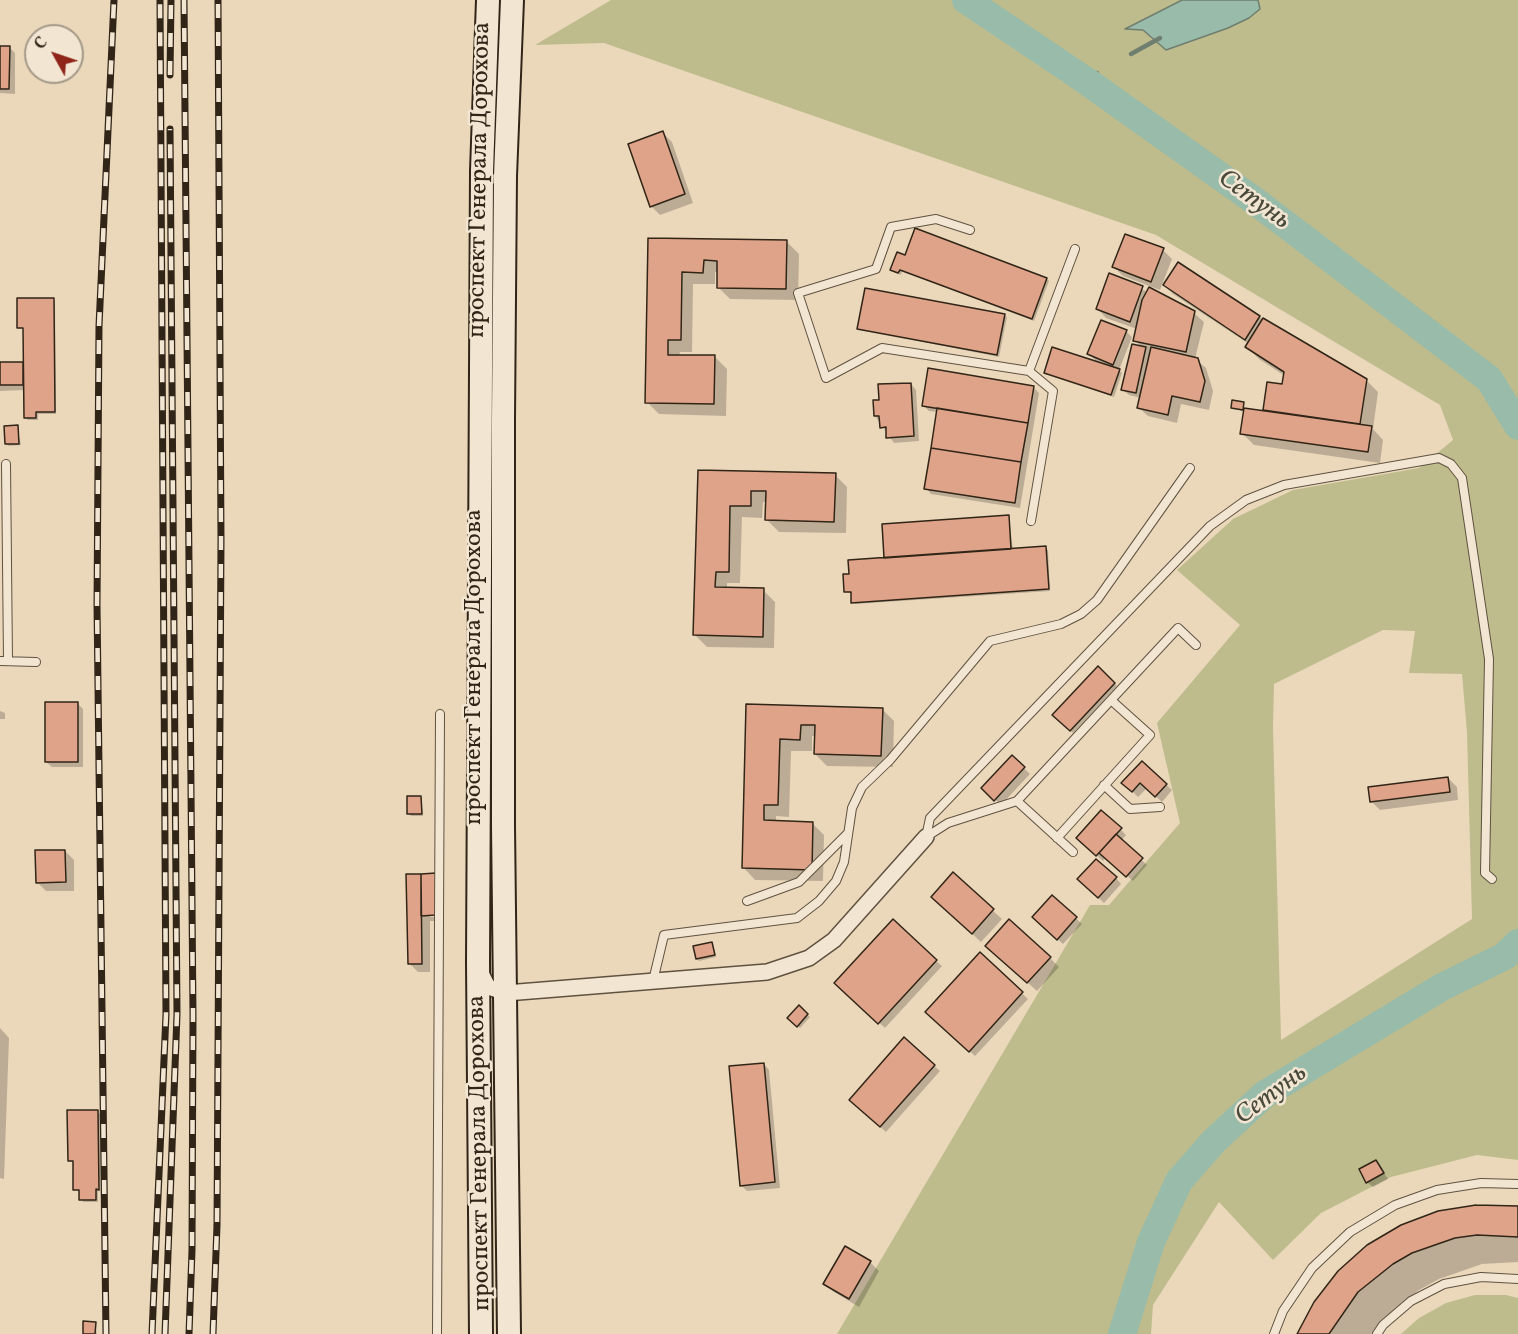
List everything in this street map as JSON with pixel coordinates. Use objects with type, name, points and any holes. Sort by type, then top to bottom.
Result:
[{"type":"main road","name":"проспект Генерала Дорохова","points":[[509,1334],[502,826],[503,372],[505,176],[513,0]]},
{"type":"main road","name":"проспект Генерала Дорохова","points":[[481,1334],[478,961],[482,171],[487,1]]},
{"type":"street","points":[[478,961],[488,987],[506,993],[768,972],[809,958],[834,939],[926,837]]},
{"type":"lane","points":[[970,230],[936,219],[891,227],[876,269],[798,293],[826,378],[882,348],[1029,371],[1053,391],[1031,521]]},
{"type":"lane","points":[[1029,371],[1075,249]]},
{"type":"lane","points":[[926,837],[930,818],[1210,526],[1246,500],[1284,485],[1439,458],[1451,464],[1462,478],[1489,659],[1485,873],[1492,879]]},
{"type":"lane","points":[[6,464],[4,661],[36,662]]},
{"type":"lane","points":[[653,981],[664,935],[797,918],[819,901],[836,881],[844,862],[852,808],[862,787],[890,760],[990,641],[1061,624],[1089,607],[1113,580],[1190,468]]},
{"type":"lane","points":[[926,837],[948,823],[1017,801],[1178,628],[1196,645]]},
{"type":"lane","points":[[1057,838],[1150,735],[1111,700]]},
{"type":"lane","points":[[437,1334],[440,714]]},
{"type":"lane","points":[[1104,785],[1130,809],[1160,807]]},
{"type":"lane","points":[[1017,801],[1073,852]]},
{"type":"lane","points":[[747,901],[799,882],[848,833]]},
{"type":"lane","points":[[1274,1334],[1283,1311],[1312,1268],[1350,1232],[1395,1205],[1437,1190],[1481,1183],[1518,1184]]},
{"type":"lane","points":[[1377,1334],[1383,1325],[1411,1301],[1444,1284],[1480,1277],[1518,1280]]},
{"type":"shaded area","points":[[611,0],[1518,0],[1518,1160],[1477,1155],[1391,1177],[1321,1213],[1273,1260],[1219,1202],[1153,1305],[1151,1334],[837,1334],[1090,905],[1109,905],[1180,823],[1157,723],[1240,625],[1177,570],[1233,519],[1293,490],[1419,468],[1453,440],[1440,405],[1156,235],[604,43],[535,45]],"holes":[[[1383,630],[1415,631],[1409,673],[1462,674],[1467,732],[1472,919],[1281,1040],[1273,727],[1274,684]]]},
{"type":"shaded area","points":[[1182,0],[1258,0],[1260,9],[1249,18],[1228,28],[1166,50],[1143,30],[1125,29]]},
{"type":"shaded area","points":[[1475,1295],[1506,1295],[1518,1298],[1518,1334],[1401,1334],[1419,1318],[1446,1303]]},
{"type":"building","points":[[0,46],[10,46],[9,89],[0,89]]},
{"type":"building","points":[[663,131],[685,194],[650,207],[628,144]]},
{"type":"building","points":[[915,228],[1047,278],[1032,319],[900,270],[898,273],[890,270],[897,252],[905,255]]},
{"type":"building","points":[[1125,234],[1164,248],[1151,282],[1112,267]]},
{"type":"building","points":[[648,238],[787,240],[786,289],[717,288],[717,261],[704,260],[703,273],[682,272],[681,340],[668,340],[668,355],[715,355],[714,404],[645,403]]},
{"type":"building","points":[[1178,262],[1260,316],[1245,340],[1163,285]]},
{"type":"building","points":[[1109,273],[1143,286],[1130,322],[1096,309]]},
{"type":"building","points":[[1149,287],[1195,311],[1186,352],[1133,341],[1142,300]]},
{"type":"building","points":[[865,288],[1005,314],[997,355],[857,329]]},
{"type":"building","points":[[17,298],[54,298],[55,412],[36,412],[36,418],[24,418],[23,328],[17,328]]},
{"type":"building","points":[[1263,318],[1367,379],[1360,424],[1263,410],[1267,382],[1282,384],[1284,372],[1245,347]]},
{"type":"building","points":[[1101,320],[1127,330],[1113,365],[1087,354]]},
{"type":"building","points":[[1132,344],[1146,347],[1136,393],[1121,390]]},
{"type":"building","points":[[1052,347],[1120,369],[1111,395],[1044,373]]},
{"type":"building","points":[[1151,347],[1198,358],[1205,381],[1200,402],[1172,396],[1168,415],[1137,408]]},
{"type":"building","points":[[0,362],[23,362],[23,385],[0,385]]},
{"type":"building","points":[[928,368],[1034,386],[1028,423],[922,406]]},
{"type":"building","points":[[911,383],[914,436],[886,438],[886,427],[880,428],[879,416],[874,416],[873,400],[879,400],[878,384]]},
{"type":"building","points":[[1232,400],[1244,402],[1243,410],[1231,408]]},
{"type":"building","points":[[937,408],[1028,423],[1021,462],[931,448]]},
{"type":"building","points":[[1244,408],[1372,426],[1368,452],[1240,434]]},
{"type":"building","points":[[18,425],[19,444],[5,444],[4,426]]},
{"type":"building","points":[[931,448],[1021,462],[1015,503],[924,489]]},
{"type":"building","points":[[698,470],[836,473],[834,522],[765,520],[766,491],[751,491],[751,506],[730,506],[729,572],[716,572],[715,587],[764,588],[763,637],[693,635]]},
{"type":"building","points":[[1009,515],[1011,549],[884,558],[882,524]]},
{"type":"building","points":[[1046,546],[1049,589],[851,603],[851,592],[844,592],[843,574],[849,574],[848,560]]},
{"type":"building","points":[[1098,666],[1115,683],[1070,731],[1052,715]]},
{"type":"building","points":[[45,702],[78,702],[78,762],[45,762]]},
{"type":"building","points":[[746,704],[883,708],[881,756],[814,754],[815,725],[801,725],[800,740],[780,739],[778,805],[764,805],[764,820],[813,822],[812,870],[742,868]]},
{"type":"building","points":[[1012,755],[1025,767],[994,801],[981,788]]},
{"type":"building","points":[[1142,761],[1167,784],[1155,797],[1140,783],[1132,792],[1121,783]]},
{"type":"building","points":[[1448,777],[1450,792],[1370,802],[1368,787]]},
{"type":"building","points":[[407,796],[421,796],[422,814],[407,814]]},
{"type":"building","points":[[1101,810],[1122,828],[1096,856],[1076,838]]},
{"type":"building","points":[[1116,834],[1143,858],[1126,877],[1099,853]]},
{"type":"building","points":[[35,850],[65,850],[66,882],[36,883]]},
{"type":"building","points":[[1096,859],[1117,877],[1098,898],[1077,879]]},
{"type":"building","points":[[953,872],[994,909],[972,934],[931,897]]},
{"type":"building","points":[[436,873],[436,915],[421,916],[421,874]]},
{"type":"building","points":[[406,874],[421,874],[422,964],[408,964]]},
{"type":"building","points":[[1052,895],[1077,917],[1057,940],[1032,917]]},
{"type":"building","points":[[893,919],[937,960],[878,1024],[834,983]]},
{"type":"building","points":[[1009,919],[1051,957],[1027,983],[985,946]]},
{"type":"building","points":[[712,942],[715,955],[696,959],[693,946]]},
{"type":"building","points":[[980,952],[1023,992],[969,1052],[925,1012]]},
{"type":"building","points":[[799,1005],[808,1014],[797,1027],[787,1018]]},
{"type":"building","points":[[904,1037],[935,1065],[880,1127],[849,1100]]},
{"type":"building","points":[[764,1063],[775,1182],[740,1186],[729,1066]]},
{"type":"building","points":[[67,1110],[98,1110],[99,1190],[96,1189],[96,1200],[79,1200],[79,1190],[73,1190],[73,1161],[68,1161]]},
{"type":"building","points":[[1376,1160],[1384,1173],[1366,1183],[1359,1169]]},
{"type":"building","points":[[1476,1205],[1518,1206],[1518,1237],[1477,1235],[1455,1238],[1412,1253],[1393,1264],[1358,1292],[1329,1334],[1297,1334],[1314,1302],[1338,1271],[1367,1245],[1401,1225],[1438,1211]]},
{"type":"building","points":[[845,1246],[871,1261],[849,1299],[823,1284]]},
{"type":"building","points":[[83,1321],[96,1322],[95,1334],[83,1334]]},
{"type":"waterway","name":"Сетунь","points":[[966,0],[1085,80],[1255,201],[1489,379],[1518,426]]},
{"type":"waterway","points":[[1131,54],[1160,38]]},
{"type":"waterway","points":[[1085,80],[1097,73]]},
{"type":"waterway","name":"Сетунь","points":[[1122,1334],[1151,1242],[1179,1181],[1214,1141],[1265,1094],[1442,987],[1505,956],[1518,943]]},
{"type":"railway","points":[[106,1334],[97,605],[99,326],[114,0]]},
{"type":"railway","points":[[152,1334],[166,1014],[160,0]]},
{"type":"railway","points":[[170,75],[171,0]]},
{"type":"railway","points":[[184,0],[193,1015],[192,1250],[189,1334]]},
{"type":"railway","points":[[213,1334],[217,1225],[221,540],[218,0]]},
{"type":"railway","points":[[165,1334],[177,1014],[170,129]]}]
